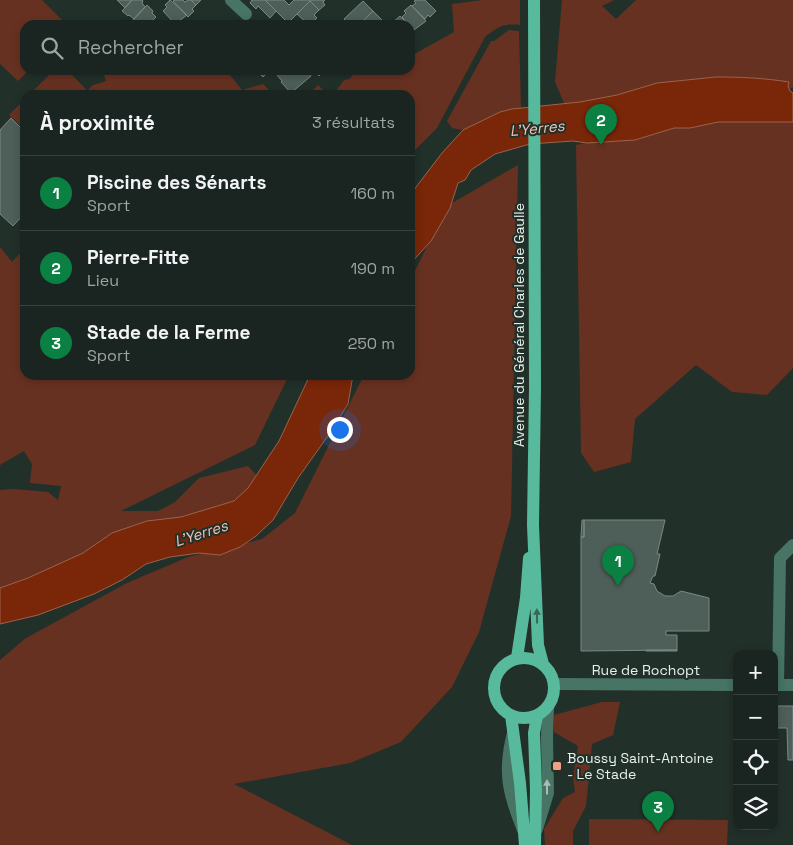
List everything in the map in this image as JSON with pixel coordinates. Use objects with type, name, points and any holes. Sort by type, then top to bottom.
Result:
[{"type":"main road","name":"Avenue du Général Charles de Gaulle","points":[[534,0],[535,388],[533,525],[538,645],[543,664]]},
{"type":"main road","name":"Avenue du Général Charles de Gaulle","points":[[517,658],[526,598],[533,525]]},
{"type":"main road","points":[[517,658],[535,659],[543,664],[549,670],[555,684],[554,694],[548,707],[536,716],[519,718],[503,709],[497,701],[494,692],[498,672],[517,658]]},
{"type":"main road","points":[[511,715],[530,839]]},
{"type":"main road","points":[[530,839],[536,716]]},
{"type":"street","points":[[231,0],[246,14]]},
{"type":"street","points":[[777,650],[780,558],[793,545]]},
{"type":"street","name":"Rue de Rochopt","points":[[555,684],[733,685]]},
{"type":"street","points":[[778,685],[793,685]]},
{"type":"street","points":[[530,839],[548,793],[546,746],[548,707]]},
{"type":"shaded area","points":[[0,0],[42,0],[62,20],[20,20],[20,75],[24,75],[18,81],[0,64]]},
{"type":"shaded area","points":[[483,0],[520,0],[520,25],[501,26],[485,37],[437,128],[415,150],[415,90],[337,90],[344,80],[349,79],[353,75],[415,75],[415,54],[454,32],[452,4]]},
{"type":"shaded area","points":[[562,0],[614,0],[602,6],[616,19],[636,0],[793,0],[793,87],[782,93],[567,110],[555,82]]},
{"type":"shaded area","points":[[509,30],[519,31],[521,108],[500,112],[463,130],[452,128],[447,121],[491,41],[494,41]]},
{"type":"shaded area","points":[[49,75],[72,75],[86,89],[85,90],[34,90]]},
{"type":"shaded area","points":[[104,75],[230,75],[242,90],[88,90],[93,85],[106,81]]},
{"type":"shaded area","points":[[263,84],[269,90],[242,90]]},
{"type":"shaded area","points":[[318,85],[323,90],[313,90]]},
{"type":"shaded area","points":[[20,104],[20,125],[9,115]]},
{"type":"shaded area","points":[[741,114],[793,115],[793,368],[767,395],[732,392],[696,365],[635,419],[631,462],[594,472],[581,453],[576,145],[637,132]]},
{"type":"shaded area","points":[[518,165],[511,516],[479,632],[452,687],[401,742],[350,763],[234,784],[352,845],[0,845],[0,660],[26,638],[127,583],[188,557],[262,539],[295,513],[362,380],[415,380],[415,271],[447,206]]},
{"type":"shaded area","points":[[0,247],[12,262],[20,253],[20,380],[287,380],[255,445],[121,511],[158,511],[175,502],[199,478],[248,466],[262,481],[238,504],[105,554],[57,565],[12,595],[0,597],[0,490],[14,489],[48,492],[58,500],[61,486],[30,483],[32,464],[24,451],[0,465]]},
{"type":"shaded area","points":[[602,702],[620,702],[613,735],[592,744],[586,806],[573,831],[573,845],[545,845],[544,829],[563,798],[575,792],[573,778],[578,746],[554,732],[554,715]]},
{"type":"shaded area","points":[[589,819],[728,820],[727,845],[589,845]]},
{"type":"water","name":"L'Yerres","points":[[716,77],[789,82],[788,86],[793,93],[793,122],[718,122],[690,128],[674,128],[635,140],[530,144],[495,154],[471,170],[465,180],[458,183],[450,208],[431,241],[415,259],[415,188],[442,153],[463,130],[500,112],[512,109],[580,102],[617,95],[657,83]]},
{"type":"water","name":"L'Yerres","points":[[308,380],[352,380],[348,404],[298,478],[273,520],[256,536],[240,547],[220,555],[199,553],[170,557],[146,564],[122,580],[94,594],[38,615],[0,624],[0,588],[28,578],[83,553],[112,533],[147,521],[181,517],[234,501],[248,488],[279,441]]},
{"type":"building","points":[[117,0],[132,0],[125,8]]},
{"type":"building","points":[[132,0],[142,0],[145,7],[134,19],[122,11]]},
{"type":"building","points":[[170,0],[187,15],[180,20],[171,20],[163,11],[167,7],[165,5]]},
{"type":"building","points":[[174,0],[183,0],[185,2],[191,0],[196,5],[192,9],[194,11],[188,17]]},
{"type":"building","points":[[191,0],[201,0],[196,5]]},
{"type":"building","points":[[252,0],[265,0],[276,11],[270,18],[258,6],[256,9],[250,3]]},
{"type":"building","points":[[265,0],[284,0],[289,5],[294,0],[311,0],[291,20],[285,20]]},
{"type":"building","points":[[311,0],[325,0],[323,2],[325,5],[319,10]]},
{"type":"building","points":[[425,0],[436,11],[425,19],[412,6],[416,3],[414,1]]},
{"type":"building","points":[[310,1],[319,10],[314,15],[317,18],[315,20],[304,20],[297,14]]},
{"type":"building","points":[[363,1],[373,11],[364,20],[344,19]]},
{"type":"building","points":[[147,5],[156,17],[153,20],[133,20]]},
{"type":"building","points":[[411,5],[426,21],[415,29],[415,20],[405,20],[402,17],[406,13],[404,11]]},
{"type":"building","points":[[373,11],[382,20],[364,20]]},
{"type":"building","points":[[400,16],[404,20],[396,20]]},
{"type":"building","points":[[277,75],[311,76],[295,90],[288,90]]},
{"type":"building","points":[[11,118],[20,127],[20,218],[13,226],[0,214],[0,130]]},
{"type":"building","points":[[582,520],[584,520],[584,537],[581,537]]},
{"type":"building","points":[[584,520],[665,520],[657,554],[660,554],[655,576],[653,576],[650,583],[654,584],[657,591],[665,596],[673,596],[681,591],[709,598],[709,631],[666,631],[666,635],[677,635],[677,650],[581,651],[581,537],[584,537]]},
{"type":"building","points":[[677,650],[677,651],[646,651]]},
{"type":"building","points":[[778,706],[793,706],[793,760],[788,760],[787,728],[778,728]]},
{"type":"place","name":"Pierre-Fitte","points":[[601,145]]},
{"type":"place","name":"Piscine des Sénarts","points":[[618,586]]},
{"type":"place","name":"Boussy Saint-Antoine - Le Stade","points":[[557,766]]},
{"type":"place","name":"Stade de la Ferme","points":[[658,832]]}]
